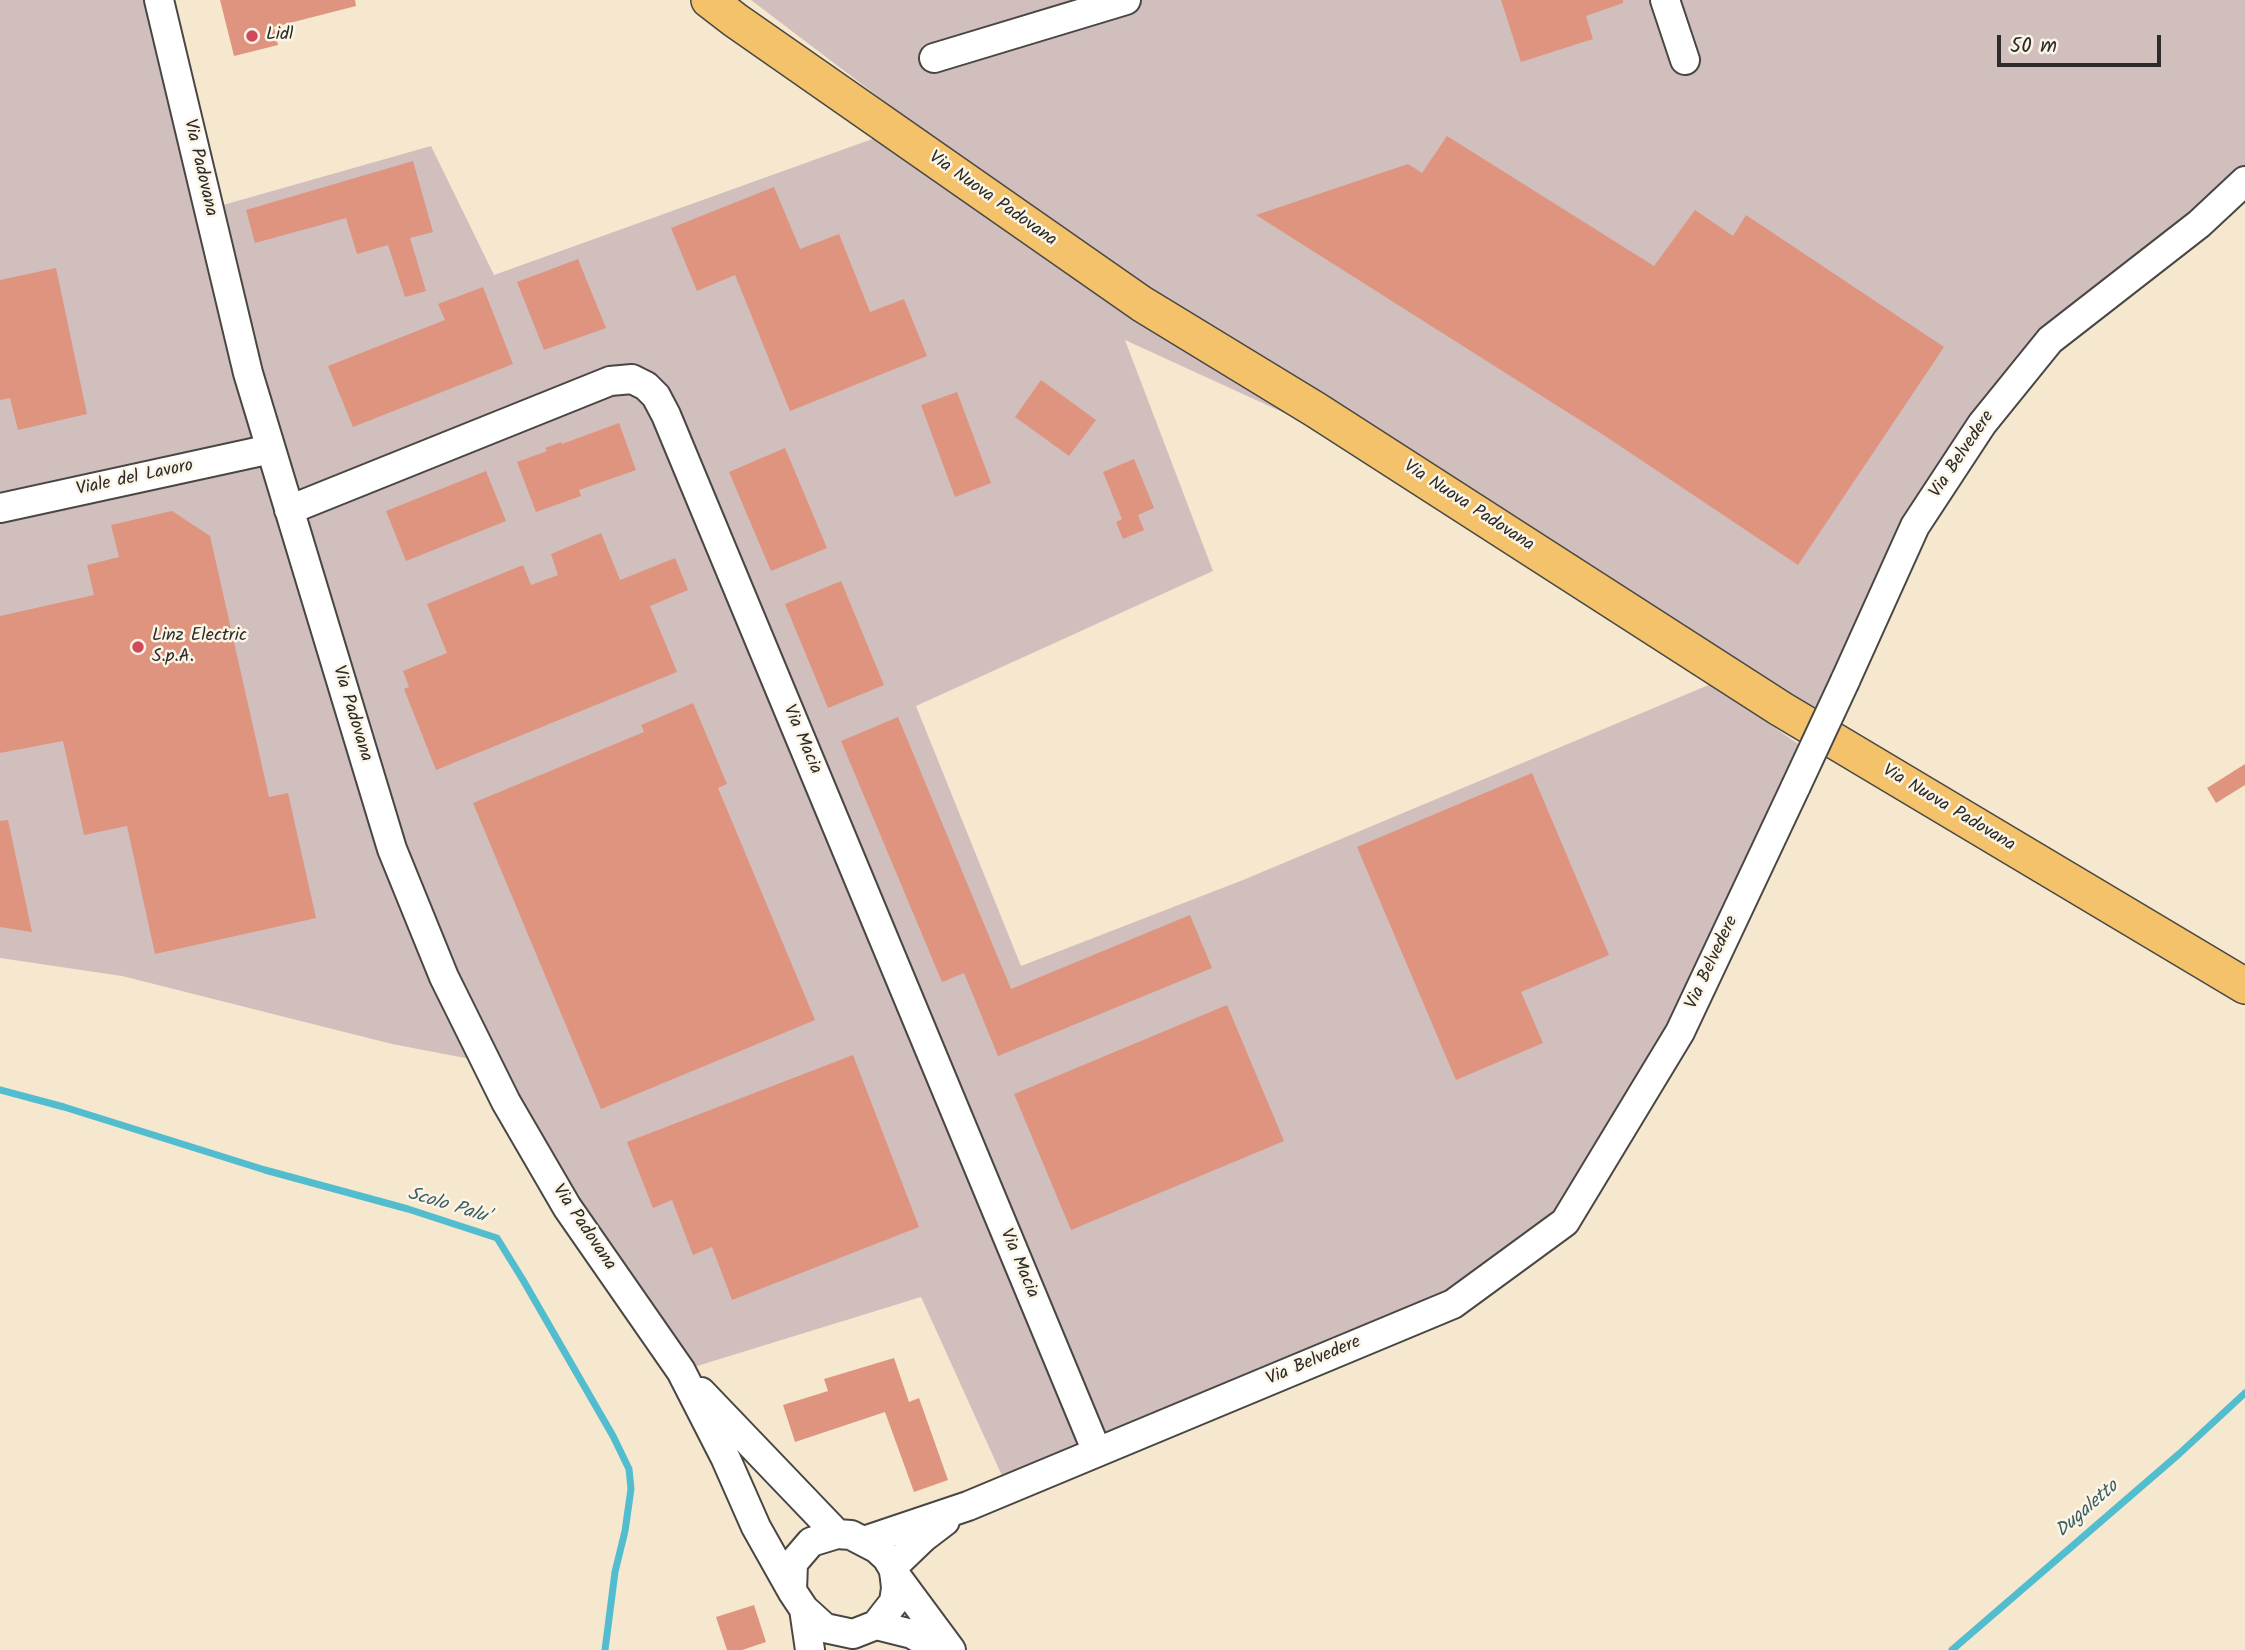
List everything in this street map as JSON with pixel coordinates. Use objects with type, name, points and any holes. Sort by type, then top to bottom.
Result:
[{"type":"main road","name":"Via Nuova Padovana","points":[[709,0],[1142,304],[1317,410],[1781,709],[2245,986]]},
{"type":"street","name":"Via Padovana","points":[[159,0],[244,360],[391,849],[444,977],[506,1102],[561,1195],[681,1371],[726,1459],[756,1527],[798,1600],[825,1628],[855,1636],[912,1634],[939,1650]]},
{"type":"street","points":[[934,58],[1126,0]]},
{"type":"street","points":[[1665,0],[1685,60]]},
{"type":"street","name":"Via Belvedere","points":[[851,1537],[968,1506],[1453,1304],[1565,1222],[1680,1032],[1915,526],[1982,424],[2049,340],[2199,224],[2245,181]]},
{"type":"street","name":"Via Macia","points":[[289,510],[610,381],[632,379],[646,386],[656,396],[677,440],[1097,1452]]},
{"type":"street","name":"Viale del Lavoro","points":[[0,508],[271,449]]},
{"type":"street","name":"Via Padovana","points":[[681,1371],[851,1537],[882,1553],[951,1650]]},
{"type":"street","name":"Via Belvedere","points":[[894,1571],[898,1562],[924,1537],[968,1506]]},
{"type":"street","points":[[810,1650],[798,1600],[793,1563],[811,1542],[851,1537]]},
{"type":"street","points":[[855,1636],[894,1602],[894,1571]]},
{"type":"shaded area","points":[[0,0],[159,0],[209,209],[431,146],[494,275],[914,124],[751,0],[2245,0],[2245,181],[2050,340],[1982,424],[1822,733],[1413,472],[1125,340],[1213,571],[916,706],[1021,966],[1243,880],[1711,684],[1810,752],[1680,1032],[1565,1222],[1453,1304],[1008,1489],[921,1297],[681,1371],[486,1062],[392,1044],[122,976],[0,958]]},
{"type":"building","name":"Lidl","points":[[220,0],[355,0],[356,6],[274,27],[278,45],[234,56]]},
{"type":"building","points":[[1501,0],[1623,0],[1623,3],[1586,16],[1593,39],[1521,62]]},
{"type":"building","points":[[1447,136],[1654,266],[1695,210],[1733,236],[1746,215],[1944,347],[1798,565],[1605,436],[1256,215],[1408,164],[1422,173]]},
{"type":"building","points":[[413,161],[433,232],[410,238],[426,291],[405,297],[388,245],[357,254],[346,218],[255,243],[246,210]]},
{"type":"building","points":[[774,187],[800,249],[839,234],[870,312],[904,299],[927,356],[790,411],[735,275],[697,291],[671,228]]},
{"type":"building","points":[[578,259],[606,328],[544,350],[517,282]]},
{"type":"building","points":[[56,268],[87,414],[18,430],[10,398],[0,400],[0,280]]},
{"type":"building","points":[[483,287],[513,364],[353,427],[328,366],[445,320],[438,304]]},
{"type":"building","points":[[1041,380],[1096,420],[1069,456],[1015,417]]},
{"type":"building","points":[[957,392],[991,483],[955,497],[921,405]]},
{"type":"building","points":[[619,423],[636,470],[579,490],[581,496],[536,512],[517,462],[547,451],[545,448]]},
{"type":"building","points":[[785,448],[827,548],[771,571],[729,472]]},
{"type":"building","points":[[1134,459],[1154,508],[1138,515],[1144,530],[1123,539],[1116,522],[1122,519],[1103,472]]},
{"type":"building","points":[[486,471],[506,521],[406,561],[386,511]]},
{"type":"building","points":[[172,511],[210,536],[269,797],[288,793],[316,918],[155,954],[127,826],[84,835],[63,741],[0,753],[0,616],[94,595],[87,565],[119,557],[111,525]]},
{"type":"building","points":[[601,533],[620,580],[675,558],[688,590],[650,606],[677,672],[436,770],[404,689],[409,687],[403,671],[447,653],[427,604],[523,565],[531,585],[558,575],[551,554]]},
{"type":"building","points":[[841,581],[884,685],[828,708],[785,604]]},
{"type":"building","points":[[693,703],[727,784],[718,788],[815,1020],[601,1109],[473,803],[644,732],[641,725]]},
{"type":"building","points":[[898,717],[1011,989],[1190,915],[1212,968],[998,1056],[964,973],[942,982],[841,741]]},
{"type":"building","points":[[2245,764],[2245,785],[2216,803],[2207,788]]},
{"type":"building","points":[[1532,773],[1609,955],[1521,992],[1543,1043],[1456,1080],[1357,847]]},
{"type":"building","points":[[8,820],[32,932],[0,927],[0,821]]},
{"type":"building","points":[[1227,1005],[1284,1141],[1071,1230],[1014,1094]]},
{"type":"building","points":[[853,1055],[919,1227],[732,1300],[712,1247],[693,1255],[672,1200],[653,1208],[627,1142]]},
{"type":"building","points":[[894,1358],[909,1402],[919,1398],[948,1480],[914,1492],[885,1412],[795,1442],[783,1405],[828,1391],[824,1379]]},
{"type":"building","points":[[754,1605],[766,1642],[742,1650],[727,1650],[716,1617]]},
{"type":"waterway","name":"Scolo Palu'","points":[[0,1090],[64,1107],[265,1170],[408,1209],[497,1238],[613,1436],[629,1469],[631,1489],[615,1572],[605,1650]]},
{"type":"waterway","name":"Dugaletto","points":[[1952,1650],[2179,1454],[2245,1393]]},
{"type":"place","name":"Lidl","points":[[252,36]]},
{"type":"place","name":"Linz Electric S.p.A.","points":[[138,647]]}]
